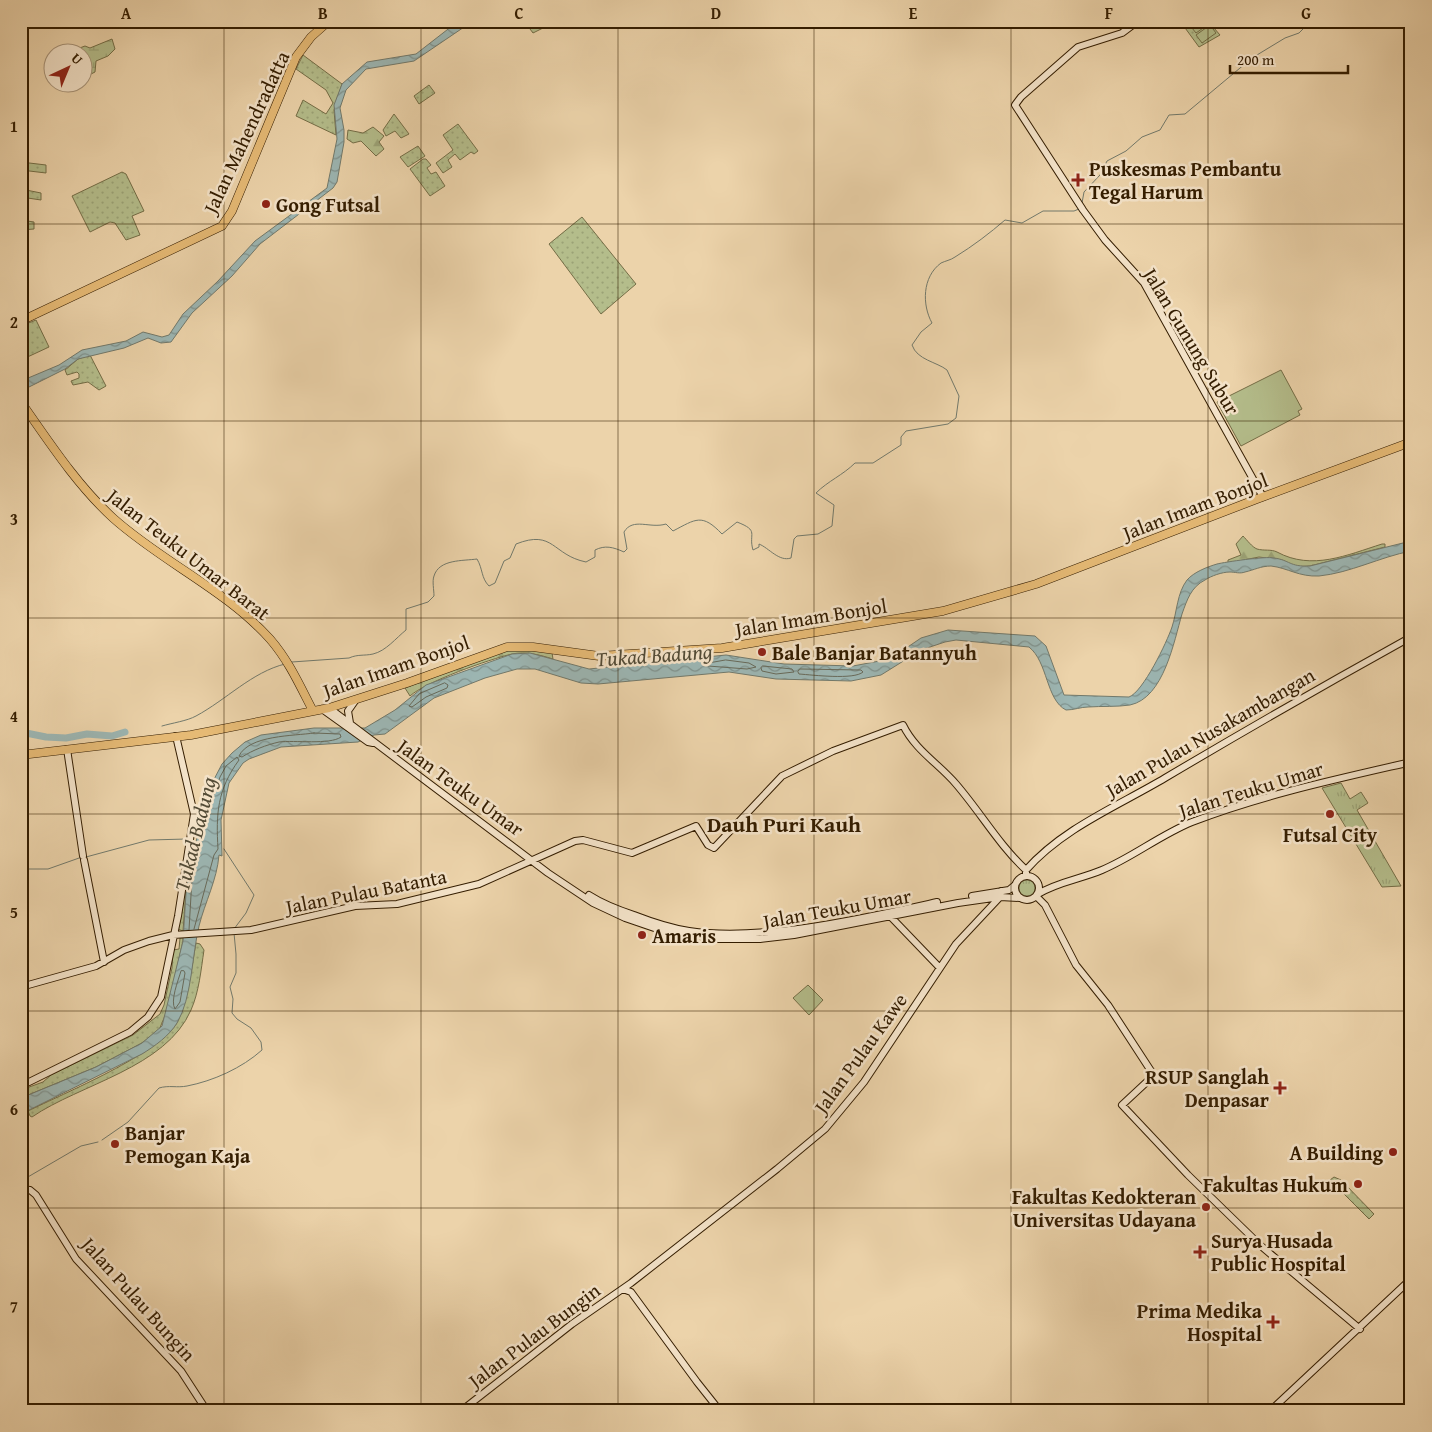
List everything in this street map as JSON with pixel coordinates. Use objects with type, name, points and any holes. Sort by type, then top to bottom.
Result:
[{"type":"highway","name":"Jalan Mahendradatta","points":[[21,321],[207,234],[226,222],[296,58],[305,44],[329,21]]},
{"type":"highway","name":"Jalan Teuku Umar Barat","points":[[21,402],[72,472],[108,513],[242,614],[270,639],[292,669],[313,711]]},
{"type":"highway","name":"Jalan Imam Bonjol","points":[[21,755],[176,736],[326,709],[425,677],[480,655],[512,646],[599,656],[722,648],[943,611],[1036,584],[1411,442]]},
{"type":"street","name":"Jalan Gunung Subur","points":[[1138,21],[1122,33],[1078,47],[1015,104],[1083,210],[1105,240],[1144,283],[1263,497]]},
{"type":"street","name":"Jalan Pulau Nusakambangan","points":[[1026,873],[1032,864],[1067,836],[1111,806],[1163,779],[1215,747],[1411,637]]},
{"type":"street","points":[[350,725],[348,711],[355,700]]},
{"type":"street","name":"Jalan Teuku Umar","points":[[326,709],[604,909],[648,926],[688,936],[719,939],[760,939],[794,935],[1001,894],[1015,885]]},
{"type":"street","name":"Jalan Pulau Batanta","points":[[176,935],[242,930],[300,920],[355,906],[397,904],[448,892],[479,884],[579,840],[632,854],[696,826],[708,845],[714,848],[782,776],[833,751],[903,725],[911,740],[956,784],[989,829],[1026,873]]},
{"type":"street","points":[[21,1086],[130,1032],[148,1017],[155,1008],[163,990],[176,935],[194,807],[176,736]]},
{"type":"street","points":[[67,748],[84,858],[104,962]]},
{"type":"street","name":"Jalan Teuku Umar","points":[[1037,895],[1052,886],[1102,870],[1164,835],[1204,818],[1273,796],[1411,762]]},
{"type":"street","name":"Jalan Teuku Umar","points":[[533,859],[605,904],[654,923],[702,932],[797,929],[1001,894],[1020,898]]},
{"type":"street","points":[[1032,864],[1037,881],[1037,895],[1045,905],[1076,965],[1108,1005],[1151,1071],[1150,1078],[1122,1105],[1261,1246],[1360,1329]]},
{"type":"street","points":[[1037,881],[1026,873],[1015,885],[1016,892],[1020,898],[1028,900],[1037,895]]},
{"type":"street","name":"Jalan Teuku Umar","points":[[1037,881],[1052,886]]},
{"type":"street","name":"Jalan Pulau Kawe","points":[[626,1286],[777,1169],[825,1129],[864,1082],[898,1034],[939,967],[961,938],[1001,894]]},
{"type":"street","points":[[890,916],[939,967]]},
{"type":"street","points":[[21,987],[86,970],[124,950],[176,935]]},
{"type":"street","name":"Jalan Pulau Bungin","points":[[23,1189],[36,1195],[78,1261],[181,1371],[207,1411]]},
{"type":"street","points":[[1270,1411],[1407,1286],[1411,1279]]},
{"type":"street","points":[[626,1286],[696,1382],[720,1411]]},
{"type":"street","name":"Jalan Pulau Bungin","points":[[461,1411],[566,1329],[626,1286]]},
{"type":"green space","points":[[52,21],[93,21],[78,26]]},
{"type":"green space","points":[[524,21],[544,21],[547,26],[533,33]]},
{"type":"green space","points":[[1180,21],[1208,21],[1220,35],[1199,47]]},
{"type":"green space","points":[[1191,21],[1202,21],[1206,26],[1196,33],[1188,23]]},
{"type":"green space","points":[[1210,25],[1216,33],[1202,43],[1196,35]]},
{"type":"green space","points":[[112,39],[115,49],[108,56],[96,61],[95,72],[92,74],[92,47]]},
{"type":"green space","points":[[303,55],[342,84],[334,110],[336,135],[296,116],[303,100],[326,114],[333,103],[326,90],[296,69]]},
{"type":"green space","points":[[429,85],[435,93],[419,104],[414,96]]},
{"type":"green space","points":[[394,114],[409,134],[401,138],[395,131],[386,136],[383,130]]},
{"type":"green space","points":[[458,124],[478,151],[474,154],[471,152],[460,160],[455,154],[448,160],[452,167],[443,173],[436,163],[453,150],[443,135]]},
{"type":"green space","points":[[373,127],[384,136],[379,142],[384,149],[376,156],[361,141],[353,143],[347,139],[348,130],[363,133]]},
{"type":"green space","points":[[418,146],[425,156],[408,167],[400,157]]},
{"type":"green space","points":[[423,159],[426,159],[431,165],[427,168],[431,174],[436,172],[445,186],[430,196],[410,169]]},
{"type":"green space","points":[[21,162],[46,165],[46,173],[21,170]]},
{"type":"green space","points":[[122,172],[126,174],[144,211],[132,216],[140,235],[126,240],[115,223],[110,222],[90,232],[72,196]]},
{"type":"green space","points":[[21,189],[41,193],[41,200],[21,197]]},
{"type":"green space","points":[[582,217],[636,284],[601,314],[549,244]]},
{"type":"green space","points":[[21,220],[34,222],[34,229],[21,230]]},
{"type":"green space","points":[[27,247],[24,259],[27,274],[21,276],[21,248]]},
{"type":"green space","points":[[36,320],[49,347],[21,360],[21,326]]},
{"type":"green space","points":[[90,355],[106,386],[99,390],[88,382],[73,385],[71,381],[79,378],[79,374],[77,372],[67,375],[65,370],[78,359]]},
{"type":"green space","points":[[1281,370],[1302,409],[1298,411],[1300,415],[1241,446],[1217,402]]},
{"type":"green space","points":[[1243,536],[1257,549],[1275,551],[1290,558],[1303,560],[1330,559],[1382,544],[1385,544],[1385,547],[1310,566],[1295,567],[1282,560],[1259,557],[1228,563],[1228,560],[1241,555],[1236,544]]},
{"type":"green space","points":[[517,648],[552,653],[553,659],[528,653],[517,653],[443,678],[410,696],[405,688],[483,656]]},
{"type":"green space","points":[[1341,783],[1350,799],[1361,792],[1368,803],[1357,810],[1401,886],[1382,887],[1322,788]]},
{"type":"green space","points":[[192,849],[194,850],[187,876]]},
{"type":"green space","points":[[187,878],[183,931],[178,929]]},
{"type":"green space","points":[[1027,880],[1033,882],[1035,888],[1033,894],[1027,896],[1021,894],[1019,888],[1021,882]]},
{"type":"green space","points":[[180,938],[183,938],[183,941],[167,1011],[159,1030],[142,1043],[96,1067],[21,1098],[21,1090],[43,1082],[51,1075],[133,1035],[160,1014],[164,1005],[172,968],[173,950],[179,949]]},
{"type":"green space","points":[[196,943],[200,944],[204,950],[199,981],[191,1010],[179,1030],[162,1047],[142,1061],[52,1105],[32,1117],[30,1116],[28,1111],[110,1072],[153,1046],[168,1033],[178,1021],[185,1003]]},
{"type":"green space","points":[[808,985],[823,1000],[809,1015],[793,998]]},
{"type":"green space","points":[[1334,1177],[1341,1180],[1374,1214],[1369,1219],[1330,1180]]},
{"type":"water","points":[[463,21],[473,21],[414,61],[366,69],[346,90],[340,108],[344,142],[337,182],[333,188],[260,244],[232,276],[192,313],[171,342],[161,343],[148,338],[124,348],[78,359],[65,369],[21,391],[21,381],[59,365],[82,350],[126,341],[143,332],[162,337],[169,335],[183,314],[218,281],[255,241],[327,188],[337,139],[334,105],[342,84],[367,62],[416,54],[452,26]]},
{"type":"water","name":"Tukad Badung","points":[[1411,541],[1411,551],[1331,574],[1312,576],[1271,566],[1241,573],[1217,574],[1200,583],[1188,599],[1166,667],[1159,680],[1151,692],[1142,700],[1130,705],[1085,707],[1066,710],[1054,698],[1040,662],[1029,647],[956,640],[921,650],[881,675],[851,681],[776,679],[729,672],[598,684],[581,683],[535,669],[517,669],[485,678],[434,698],[385,734],[374,735],[358,742],[281,747],[249,759],[243,763],[229,783],[221,820],[222,856],[219,855],[216,873],[199,926],[189,989],[177,1023],[152,1048],[142,1054],[21,1114],[21,1098],[96,1067],[142,1043],[162,1026],[183,941],[187,877],[210,787],[222,764],[232,753],[245,742],[261,735],[314,728],[365,728],[395,710],[426,685],[512,654],[530,653],[589,669],[726,655],[784,664],[853,666],[890,659],[921,638],[948,630],[1035,636],[1046,646],[1064,695],[1129,697],[1141,686],[1154,666],[1172,627],[1179,597],[1184,585],[1197,572],[1217,564],[1263,558],[1274,558],[1298,565],[1310,566]]},
{"type":"waterway","points":[[1082,203],[1084,192],[1100,175],[1107,161],[1126,151],[1142,137],[1160,130],[1169,115],[1185,114],[1252,58],[1285,38],[1299,33],[1311,21]]},
{"type":"waterway","points":[[292,662],[349,658],[378,652],[387,647],[406,630],[406,609],[428,602],[434,596],[433,578],[441,566],[452,562],[477,559],[489,586],[495,583],[504,561],[510,558],[516,544],[529,540],[546,541],[575,559],[586,562],[595,557],[595,550],[602,548],[613,548],[624,552],[627,549],[624,532],[632,525],[666,524],[673,531],[688,523],[699,520],[709,523],[722,534],[737,522],[751,530],[753,550],[759,547],[759,544],[782,558],[791,558],[794,539],[797,536],[818,534],[832,526],[834,505],[816,493],[855,463],[873,463],[901,445],[901,437],[906,431],[948,424],[956,418],[959,396],[947,370],[918,354],[912,345],[921,332],[932,323],[925,300],[927,283],[935,269],[941,263],[953,258],[987,235],[1005,220],[1022,223],[1043,211],[1074,211],[1079,209]]},
{"type":"waterway","points":[[162,726],[196,716],[261,673],[285,664]]},
{"type":"waterway","points":[[21,732],[46,737],[66,738],[87,734],[112,736],[125,732]]},
{"type":"waterway","points":[[86,857],[149,840],[187,839]]},
{"type":"waterway","points":[[224,849],[254,895],[246,913],[234,929]]},
{"type":"waterway","points":[[21,869],[48,869],[82,857]]},
{"type":"waterway","points":[[102,1140],[128,1122],[159,1088],[187,1086],[207,1081],[245,1063],[262,1050],[261,1042],[251,1028],[237,1019],[232,1013],[233,999],[230,987],[236,973],[234,933]]},
{"type":"waterway","points":[[21,1181],[81,1146],[98,1142]]},
{"type":"place","name":"Puskesmas Pembantu Tegal Harum","points":[[1078,180]]},
{"type":"place","name":"Gong Futsal","points":[[266,204]]},
{"type":"place","name":"Bale Banjar Batannyuh","points":[[762,652]]},
{"type":"place","name":"Futsal City","points":[[1330,814]]},
{"type":"place","name":"Amaris","points":[[642,935]]},
{"type":"place","name":"RSUP Sanglah Denpasar","points":[[1280,1088]]},
{"type":"place","name":"Banjar Pemogan Kaja","points":[[115,1144]]},
{"type":"place","name":"A Building","points":[[1393,1152]]},
{"type":"place","name":"Fakultas Hukum","points":[[1358,1184]]},
{"type":"place","name":"Fakultas Kedokteran Universitas Udayana","points":[[1206,1207]]},
{"type":"place","name":"Surya Husada Public Hospital","points":[[1200,1252]]},
{"type":"place","name":"Prima Medika Hospital","points":[[1273,1322]]},
{"type":"district","name":"Dauh Puri Kauh","points":[[784,824]]}]
